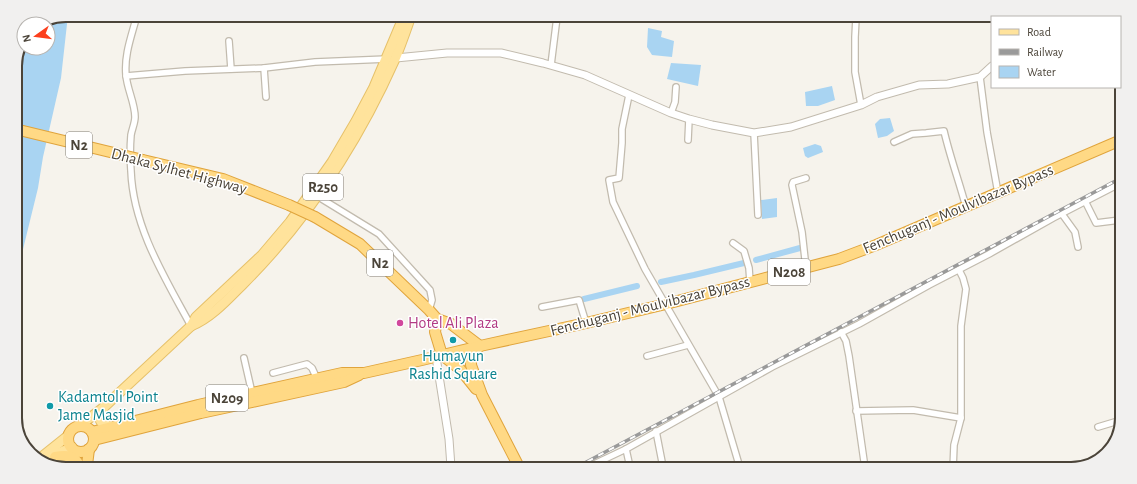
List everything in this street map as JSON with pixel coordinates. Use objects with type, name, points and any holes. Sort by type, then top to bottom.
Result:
[{"type":"highway","name":"Dhaka Sylhet Highway","points":[[22,131],[223,179],[289,205],[315,217],[360,244],[429,310]]},
{"type":"highway","name":"Fenchuganj - Moulvibazar Bypass","points":[[439,356],[666,304],[839,259],[876,245],[1115,143]]},
{"type":"highway","name":"N2","points":[[429,310],[437,319],[451,324],[480,346]]},
{"type":"highway","points":[[437,319],[435,332],[439,356],[460,369],[482,395]]},
{"type":"highway","points":[[480,346],[471,353],[471,365],[482,395],[516,462]]},
{"type":"highway","name":"N209","points":[[74,449],[82,452],[92,440],[111,426],[342,373],[364,372],[439,356]]},
{"type":"highway","name":"N209","points":[[92,440],[201,413],[344,382],[364,372]]},
{"type":"highway","points":[[78,462],[74,449],[68,439],[73,429],[79,426],[86,427],[92,440],[88,462]]},
{"type":"highway","points":[[55,457],[70,456],[77,462]]},
{"type":"main road","name":"R250","points":[[79,426],[103,408],[191,326],[196,317],[262,255],[290,222],[332,162],[356,121],[374,88],[401,22]]},
{"type":"main road","name":"R250","points":[[191,326],[200,322],[232,295],[260,267],[285,238],[317,196],[340,163],[384,84],[396,58],[409,22]]},
{"type":"main road","name":"R250","points":[[92,440],[95,421],[103,408]]},
{"type":"main road","points":[[103,408],[100,416],[102,423],[106,426],[111,426]]},
{"type":"main road","points":[[43,456],[69,435]]},
{"type":"main road","points":[[52,460],[59,453],[74,449]]},
{"type":"street","points":[[135,22],[126,58],[126,76],[135,118],[130,149],[130,173],[135,206],[141,224],[162,272],[191,326]]},
{"type":"street","points":[[551,65],[556,22]]},
{"type":"street","points":[[856,22],[855,72],[861,105]]},
{"type":"street","points":[[229,41],[231,69]]},
{"type":"street","points":[[126,76],[264,68],[315,62],[385,60],[447,53],[500,53],[585,75],[671,113],[689,119],[754,133],[792,127],[861,105],[877,97],[918,85],[948,84],[980,77],[991,67]]},
{"type":"street","points":[[264,68],[266,97]]},
{"type":"street","points":[[980,77],[987,132],[998,193]]},
{"type":"street","points":[[671,113],[675,102],[676,87]]},
{"type":"street","points":[[629,95],[622,129],[619,178],[609,180],[614,202],[645,269],[719,397],[738,462]]},
{"type":"street","points":[[688,140],[689,119]]},
{"type":"street","points":[[894,142],[912,134],[926,134],[944,131],[966,207]]},
{"type":"street","points":[[754,133],[758,215]]},
{"type":"street","points":[[806,178],[792,182],[792,185],[802,232],[806,268]]},
{"type":"street","points":[[599,462],[626,449],[772,367],[841,332],[929,284],[959,270],[1115,186]]},
{"type":"street","points":[[317,196],[379,234],[430,290],[432,300],[429,310]]},
{"type":"street","points":[[1085,201],[1096,223],[1115,221]]},
{"type":"street","points":[[1062,214],[1075,232],[1078,247]]},
{"type":"street","points":[[733,243],[744,251],[749,268],[750,282]]},
{"type":"street","points":[[953,462],[954,445],[961,418],[961,326],[966,289],[959,270]]},
{"type":"street","points":[[542,307],[579,300],[586,323]]},
{"type":"street","points":[[841,332],[846,341],[849,356],[864,462]]},
{"type":"street","points":[[647,356],[688,345]]},
{"type":"street","points":[[439,356],[451,462]]},
{"type":"street","points":[[244,358],[252,393]]},
{"type":"street","points":[[273,373],[307,364],[312,368],[317,379]]},
{"type":"street","points":[[856,411],[913,410],[961,418]]},
{"type":"street","points":[[1098,427],[1115,422]]},
{"type":"street","points":[[656,431],[662,462]]},
{"type":"street","points":[[626,449],[629,462]]},
{"type":"water","points":[[67,22],[61,78],[43,157],[38,188],[22,253],[23,56],[56,56],[56,23]]},
{"type":"water","points":[[648,28],[662,31],[661,37],[674,41],[672,57],[652,55],[647,47]]},
{"type":"water","points":[[671,63],[701,65],[698,86],[667,79]]},
{"type":"water","points":[[832,86],[835,100],[818,106],[806,106],[805,92]]},
{"type":"water","points":[[890,118],[894,131],[887,136],[878,138],[875,124],[880,119]]},
{"type":"water","points":[[815,144],[821,146],[823,152],[808,158],[805,156],[803,148]]},
{"type":"water","points":[[777,198],[777,217],[762,219],[761,200]]},
{"type":"waterway","points":[[756,260],[800,248]]},
{"type":"waterway","points":[[661,282],[744,263]]},
{"type":"waterway","points":[[584,299],[637,286]]},
{"type":"railway","points":[[586,462],[1115,181]]},
{"type":"place","name":"Hotel Ali Plaza","points":[[400,323]]},
{"type":"place","name":"Humayun Rashid Square","points":[[453,340]]},
{"type":"place","name":"Kadamtoli Point Jame Masjid","points":[[50,406]]}]
